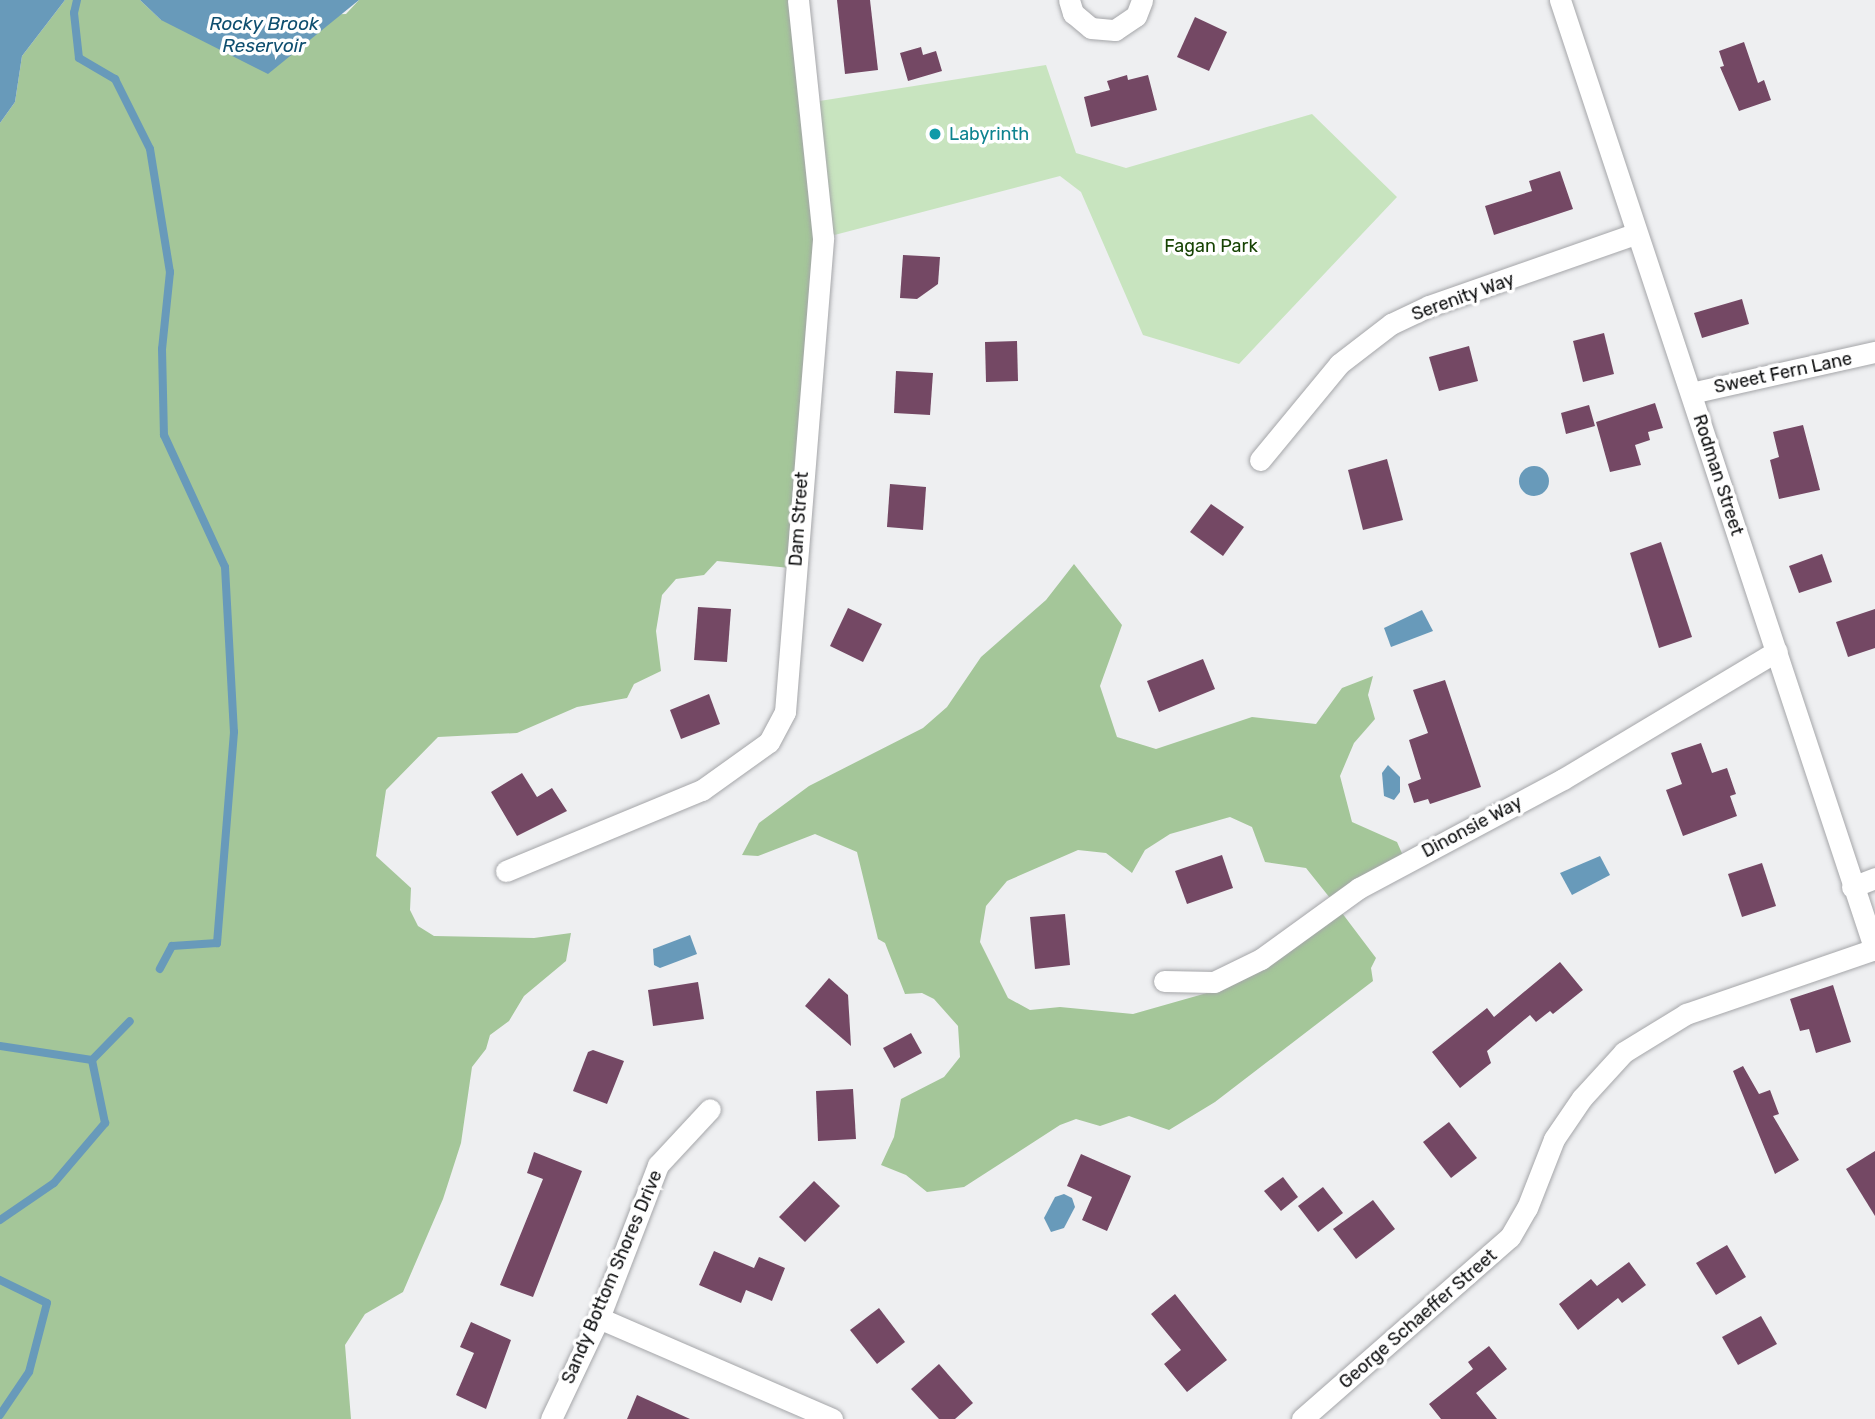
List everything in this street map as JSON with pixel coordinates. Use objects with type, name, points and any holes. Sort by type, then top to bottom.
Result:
[{"type":"street","name":"Dam Street","points":[[506,871],[702,790],[769,742],[785,712],[823,238],[798,0]]},
{"type":"street","points":[[1069,0],[1073,13],[1091,28],[1115,30],[1136,16],[1142,0]]},
{"type":"street","name":"Rodman Street","points":[[1560,0],[1635,234],[1691,393],[1875,950]]},
{"type":"street","name":"Serenity Way","points":[[1260,460],[1339,364],[1382,330],[1429,306],[1635,234]]},
{"type":"street","name":"Sweet Fern Lane","points":[[1691,393],[1875,352]]},
{"type":"street","name":"Dinonsie Way","points":[[1164,981],[1214,982],[1261,959],[1359,888],[1563,779],[1777,651]]},
{"type":"street","points":[[1852,887],[1875,878]]},
{"type":"street","name":"George Schaeffer Street","points":[[1302,1419],[1510,1237],[1527,1208],[1554,1139],[1581,1098],[1624,1052],[1686,1014],[1875,950]]},
{"type":"street","name":"Sandy Bottom Shores Drive","points":[[551,1419],[599,1318],[658,1166],[710,1109]]},
{"type":"street","points":[[599,1318],[832,1419]]},
{"type":"green space","points":[[65,0],[140,0],[161,20],[346,14],[359,0],[796,0],[820,247],[790,568],[717,561],[704,575],[676,579],[662,595],[656,631],[661,671],[634,684],[627,698],[577,707],[517,733],[438,737],[386,790],[376,856],[411,888],[410,910],[418,926],[434,936],[534,938],[571,933],[566,961],[524,996],[509,1021],[490,1035],[486,1049],[472,1067],[461,1143],[443,1199],[403,1292],[365,1314],[345,1345],[351,1419],[0,1419],[0,123],[15,102],[22,56]]},
{"type":"green space","name":"Fagan Park","points":[[1046,65],[1076,153],[1126,168],[1312,114],[1397,197],[1239,364],[1143,335],[1081,192],[1060,176],[823,238],[807,103]]},
{"type":"green space","points":[[1074,564],[1122,625],[1100,686],[1117,737],[1156,749],[1252,717],[1316,724],[1342,688],[1373,676],[1368,695],[1375,719],[1354,743],[1340,776],[1352,822],[1397,842],[1408,867],[1342,913],[1376,958],[1371,968],[1373,981],[1215,1102],[1169,1130],[1129,1116],[1100,1126],[1076,1119],[1060,1125],[964,1187],[927,1192],[906,1175],[881,1165],[894,1137],[901,1099],[944,1077],[960,1057],[958,1026],[934,999],[922,993],[905,994],[885,943],[878,939],[857,852],[815,834],[758,856],[742,855],[759,823],[809,786],[923,728],[947,707],[981,657],[1046,600]],"holes":[[[1230,817],[1252,827],[1265,862],[1306,868],[1342,913],[1228,987],[1133,1014],[1060,1007],[1030,1010],[1008,998],[980,942],[986,906],[1007,881],[1078,850],[1106,853],[1132,873],[1145,850],[1170,834]]]},
{"type":"water","points":[[0,0],[65,0],[22,56],[15,102],[0,123]]},
{"type":"water","name":"Rocky Brook Reservoir","points":[[140,0],[359,0],[268,74],[161,20]]},
{"type":"water","points":[[1534,466],[1545,470],[1549,481],[1545,492],[1534,496],[1523,492],[1519,481],[1523,470]]},
{"type":"water","points":[[1422,610],[1433,631],[1391,647],[1384,628]]},
{"type":"water","points":[[1388,765],[1400,777],[1400,792],[1394,800],[1384,796],[1382,773]]},
{"type":"water","points":[[1600,856],[1610,875],[1572,895],[1560,873]]},
{"type":"water","points":[[690,935],[697,954],[660,968],[654,965],[653,949]]},
{"type":"water","points":[[1064,1194],[1072,1198],[1075,1207],[1064,1228],[1051,1232],[1044,1218],[1055,1197]]},
{"type":"building","points":[[837,0],[870,0],[878,70],[845,74]]},
{"type":"building","points":[[1195,17],[1227,32],[1209,71],[1177,57]]},
{"type":"building","points":[[1744,42],[1758,83],[1764,80],[1771,100],[1739,111],[1720,67],[1724,66],[1719,51]]},
{"type":"building","points":[[921,47],[923,55],[936,51],[942,71],[908,81],[900,53]]},
{"type":"building","points":[[1127,75],[1128,80],[1148,75],[1157,110],[1091,127],[1084,97],[1110,90],[1107,81]]},
{"type":"building","points":[[1560,171],[1573,209],[1494,235],[1485,206],[1532,191],[1529,181]]},
{"type":"building","points":[[903,255],[940,257],[938,284],[917,299],[900,298]]},
{"type":"building","points":[[1742,299],[1749,324],[1702,338],[1694,313]]},
{"type":"building","points":[[1604,333],[1614,374],[1583,382],[1573,341]]},
{"type":"building","points":[[1017,341],[1018,381],[986,382],[985,342]]},
{"type":"building","points":[[1469,346],[1478,381],[1439,391],[1429,357]]},
{"type":"building","points":[[896,371],[933,373],[930,415],[894,413]]},
{"type":"building","points":[[1655,403],[1663,428],[1648,432],[1650,440],[1635,445],[1641,465],[1610,472],[1596,422]]},
{"type":"building","points":[[1589,405],[1595,426],[1566,434],[1561,413]]},
{"type":"building","points":[[1803,425],[1820,490],[1779,499],[1770,460],[1779,457],[1773,432]]},
{"type":"building","points":[[1387,459],[1403,520],[1363,530],[1348,470]]},
{"type":"building","points":[[890,484],[926,487],[923,530],[887,527]]},
{"type":"building","points":[[1211,504],[1244,527],[1223,556],[1190,532]]},
{"type":"building","points":[[1661,542],[1692,637],[1659,648],[1630,553]]},
{"type":"building","points":[[1822,554],[1832,582],[1799,593],[1789,566]]},
{"type":"building","points":[[698,607],[731,609],[727,662],[694,660]]},
{"type":"building","points":[[848,608],[882,624],[863,662],[830,646]]},
{"type":"building","points":[[1875,609],[1875,648],[1848,657],[1836,622]]},
{"type":"building","points":[[1203,659],[1215,689],[1159,712],[1147,681]]},
{"type":"building","points":[[1445,680],[1481,787],[1430,804],[1428,799],[1414,803],[1408,784],[1421,779],[1409,740],[1428,733],[1413,690]]},
{"type":"building","points":[[709,694],[720,724],[681,739],[670,710]]},
{"type":"building","points":[[1701,743],[1712,773],[1727,768],[1736,794],[1730,796],[1737,816],[1683,836],[1666,790],[1682,784],[1671,753]]},
{"type":"building","points":[[522,773],[537,797],[552,788],[567,811],[517,836],[491,792]]},
{"type":"building","points":[[1222,855],[1233,888],[1187,904],[1175,871]]},
{"type":"building","points":[[1762,863],[1776,906],[1742,917],[1728,874]]},
{"type":"building","points":[[1065,914],[1070,965],[1035,969],[1030,917]]},
{"type":"building","points":[[1560,962],[1583,990],[1553,1014],[1550,1011],[1536,1022],[1530,1015],[1487,1051],[1491,1063],[1460,1088],[1432,1052],[1487,1008],[1494,1017]]},
{"type":"building","points":[[829,978],[848,995],[851,1046],[805,1006]]},
{"type":"building","points":[[698,982],[704,1019],[653,1026],[648,990]]},
{"type":"building","points":[[1833,985],[1851,1042],[1816,1053],[1809,1029],[1800,1031],[1790,999]]},
{"type":"building","points":[[911,1033],[922,1053],[894,1068],[883,1048]]},
{"type":"building","points":[[593,1050],[624,1061],[607,1104],[573,1091],[588,1052]]},
{"type":"building","points":[[1743,1066],[1759,1094],[1770,1090],[1779,1114],[1773,1116],[1799,1160],[1775,1174],[1733,1071]]},
{"type":"building","points":[[853,1089],[856,1139],[818,1141],[816,1091]]},
{"type":"building","points":[[1449,1122],[1477,1158],[1451,1178],[1423,1142]]},
{"type":"building","points":[[1875,1151],[1875,1216],[1846,1169]]},
{"type":"building","points":[[534,1152],[582,1171],[533,1297],[500,1285],[543,1179],[527,1173]]},
{"type":"building","points":[[1081,1154],[1131,1176],[1107,1231],[1082,1220],[1092,1197],[1067,1186]]},
{"type":"building","points":[[1283,1177],[1298,1197],[1281,1211],[1264,1191]]},
{"type":"building","points":[[814,1181],[840,1206],[805,1242],[779,1217]]},
{"type":"building","points":[[1323,1187],[1343,1213],[1318,1232],[1298,1206]]},
{"type":"building","points":[[1373,1200],[1395,1229],[1356,1259],[1333,1229]]},
{"type":"building","points":[[1727,1245],[1746,1277],[1716,1295],[1696,1263]]},
{"type":"building","points":[[714,1251],[754,1268],[759,1257],[785,1268],[772,1301],[746,1290],[741,1303],[699,1285]]},
{"type":"building","points":[[1629,1262],[1646,1285],[1622,1303],[1618,1298],[1578,1330],[1559,1304],[1591,1279],[1597,1286]]},
{"type":"building","points":[[1175,1294],[1227,1360],[1187,1392],[1164,1364],[1181,1350],[1151,1314]]},
{"type":"building","points":[[879,1308],[905,1342],[877,1364],[850,1330]]},
{"type":"building","points":[[1761,1316],[1777,1344],[1738,1365],[1722,1337]]},
{"type":"building","points":[[471,1322],[511,1340],[486,1409],[456,1395],[474,1353],[460,1347]]},
{"type":"building","points":[[1489,1346],[1507,1369],[1476,1393],[1497,1419],[1441,1419],[1429,1404],[1473,1369],[1468,1362]]},
{"type":"building","points":[[939,1364],[973,1403],[955,1419],[939,1419],[911,1389]]},
{"type":"building","points":[[637,1395],[690,1419],[627,1419]]},
{"type":"waterway","points":[[77,0],[74,13],[79,58],[115,79],[150,149],[170,272],[162,349],[164,435],[225,567],[234,732],[217,943],[172,946],[160,969]]},
{"type":"waterway","points":[[0,1220],[54,1183],[105,1123],[92,1060],[130,1021]]},
{"type":"waterway","points":[[0,1046],[92,1060]]},
{"type":"waterway","points":[[0,1280],[47,1303],[29,1372],[0,1415]]},
{"type":"place","name":"Labyrinth","points":[[935,134]]}]
